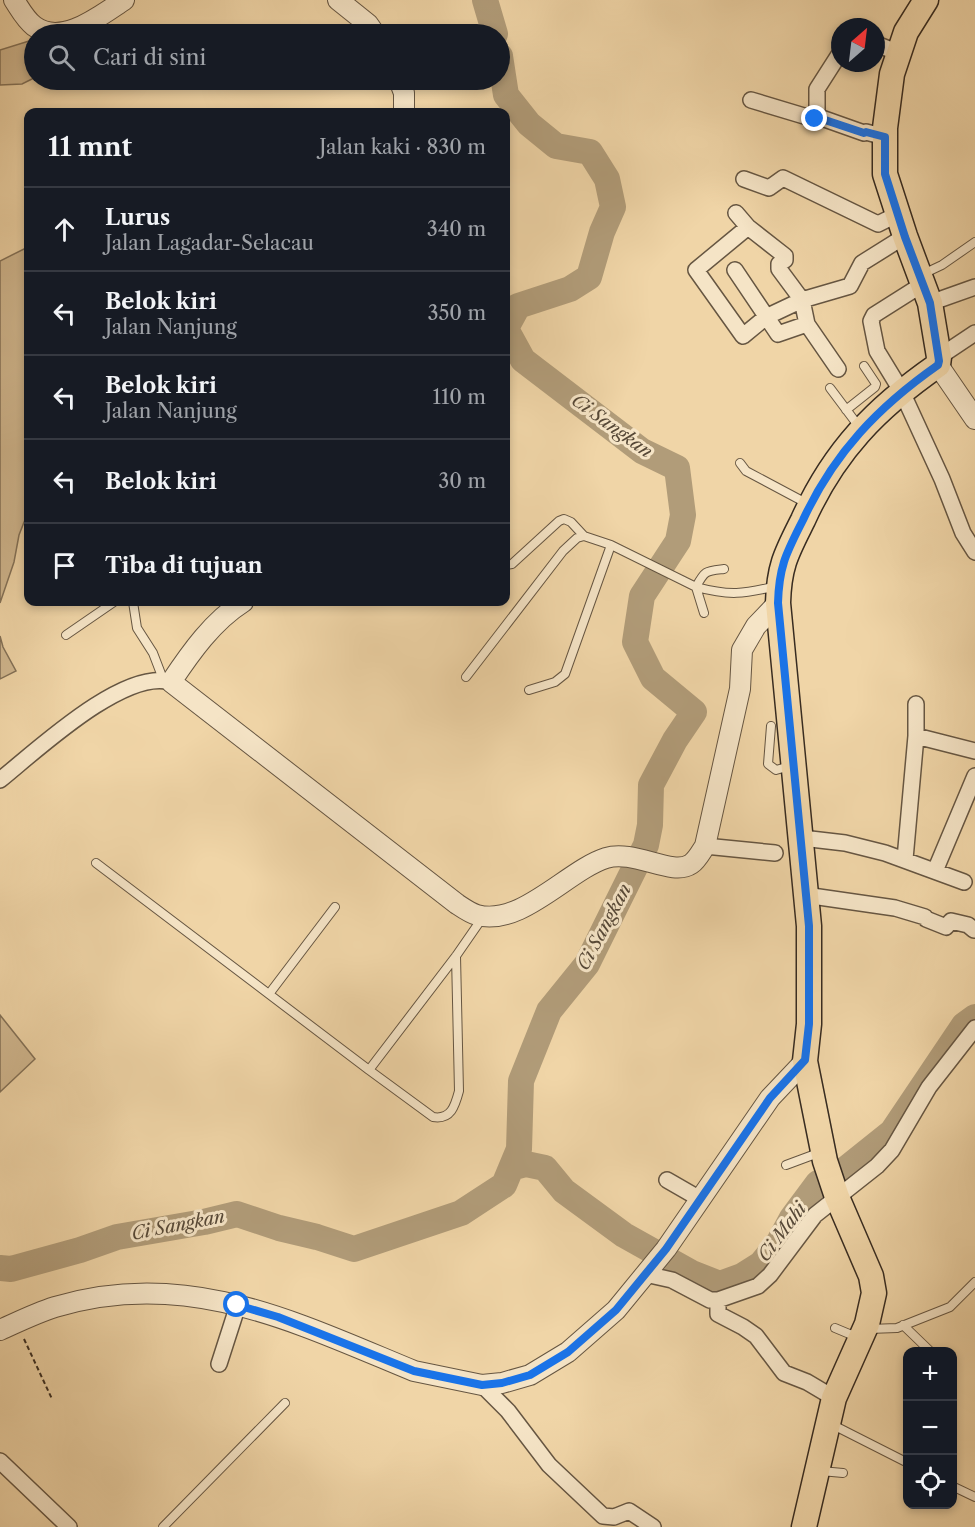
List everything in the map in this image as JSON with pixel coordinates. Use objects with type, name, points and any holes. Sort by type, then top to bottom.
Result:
[{"type":"main road","points":[[804,1527],[827,1422],[834,1398],[871,1309],[873,1285],[829,1173],[805,1060],[809,1024],[810,954],[802,838],[778,594],[783,560],[809,505],[838,458],[876,413],[938,361],[924,288],[885,174],[885,137],[892,74],[906,32],[926,0]]},
{"type":"street","points":[[14,0],[31,24]]},
{"type":"street","points":[[86,24],[124,0]]},
{"type":"street","points":[[338,0],[368,24]]},
{"type":"street","points":[[885,48],[899,53]]},
{"type":"street","points":[[816,117],[817,88],[831,67]]},
{"type":"street","points":[[403,90],[404,108]]},
{"type":"street","points":[[751,100],[812,120],[816,117],[864,133],[885,137]]},
{"type":"street","points":[[744,179],[769,188],[783,178],[878,224],[902,225]]},
{"type":"street","points":[[736,213],[748,227],[785,256],[785,260],[779,264],[779,269],[802,300],[807,324],[838,369]]},
{"type":"street","points":[[748,227],[696,270],[741,336],[765,317],[802,300],[850,286],[862,263],[902,225]]},
{"type":"street","points":[[735,270],[765,317],[780,335],[807,324]]},
{"type":"street","points":[[975,287],[924,288],[874,315],[871,321],[877,351],[902,392],[963,533],[975,552]]},
{"type":"street","points":[[975,333],[938,361],[975,419]]},
{"type":"street","points":[[167,680],[457,904],[472,913],[493,916],[520,909],[537,901],[598,861],[618,855],[644,859],[673,868],[685,867],[694,863],[705,846],[740,689],[742,650],[778,594]]},
{"type":"street","points":[[0,780],[73,721],[115,693],[167,680],[212,628],[236,606]]},
{"type":"street","points":[[905,859],[916,736],[916,704]]},
{"type":"street","points":[[916,736],[975,751]]},
{"type":"street","points":[[935,871],[975,776]]},
{"type":"street","points":[[802,838],[845,843],[905,859],[970,883]]},
{"type":"street","points":[[705,846],[775,853]]},
{"type":"street","points":[[805,895],[895,908],[925,917],[926,920],[946,927],[951,921],[968,925],[975,930]]},
{"type":"street","points":[[656,1261],[672,1280],[710,1300],[718,1300],[750,1289],[764,1281],[815,1215],[829,1173],[877,1166],[891,1150],[929,1087],[975,1028]]},
{"type":"street","points":[[8,1326],[54,1307],[101,1297],[136,1293],[176,1293],[237,1305],[278,1317],[414,1371],[482,1385],[519,1380],[556,1361],[616,1310],[656,1261],[770,1098],[805,1060]]},
{"type":"street","points":[[667,1180],[700,1199]]},
{"type":"street","points":[[718,1300],[718,1314],[756,1336],[784,1373],[807,1382],[834,1398]]},
{"type":"street","points":[[219,1364],[237,1305]]},
{"type":"street","points":[[482,1385],[508,1411],[549,1465],[603,1516],[614,1517],[629,1511],[653,1527]]},
{"type":"street","points":[[0,1461],[69,1527]]},
{"type":"lane","points":[[924,288],[942,265],[975,242]]},
{"type":"lane","points":[[846,410],[875,387],[876,384],[864,366]]},
{"type":"lane","points":[[830,388],[861,429]]},
{"type":"lane","points":[[740,463],[746,471],[809,505]]},
{"type":"lane","points":[[510,564],[564,519],[571,522],[584,536],[611,545],[696,587],[729,594],[778,594]]},
{"type":"lane","points":[[465,677],[562,551],[577,538],[584,536]]},
{"type":"lane","points":[[529,690],[555,682],[565,674],[611,545]]},
{"type":"lane","points":[[704,613],[696,587],[703,573],[724,569]]},
{"type":"lane","points":[[66,635],[108,606]]},
{"type":"lane","points":[[134,606],[137,628],[167,680]]},
{"type":"lane","points":[[771,726],[768,764],[776,770],[794,765]]},
{"type":"lane","points":[[96,863],[369,1070],[433,1117],[440,1118],[449,1114],[455,1106],[459,1091],[456,956]]},
{"type":"lane","points":[[269,994],[335,907]]},
{"type":"lane","points":[[369,1070],[456,956],[483,916]]},
{"type":"lane","points":[[786,1165],[829,1173]]},
{"type":"lane","points":[[835,1328],[862,1334],[897,1328],[950,1307],[975,1282]]},
{"type":"lane","points":[[903,1325],[927,1347]]},
{"type":"lane","points":[[163,1527],[285,1403]]},
{"type":"lane","points":[[827,1422],[903,1460]]},
{"type":"lane","points":[[817,1470],[843,1473]]},
{"type":"lane","points":[[957,1488],[975,1497]]},
{"type":"path","points":[[8,1326],[52,1399]]},
{"type":"shaded area","points":[[24,43],[24,83],[0,85],[0,50]]},
{"type":"shaded area","points":[[24,249],[24,522],[0,603],[0,261]]},
{"type":"shaded area","points":[[0,636],[3,647],[16,671],[0,679]]},
{"type":"shaded area","points":[[0,1015],[35,1059],[0,1092]]},
{"type":"waterway","name":"Ci Sangkan","points":[[485,0],[492,24]]},
{"type":"waterway","name":"Ci Sangkan","points":[[505,90],[506,95],[529,124],[556,146],[590,152],[607,179],[613,207],[602,232],[589,277],[570,289],[518,306],[510,321]]},
{"type":"waterway","name":"Ci Sangkan","points":[[0,1268],[11,1269],[117,1237],[237,1214],[354,1249],[461,1213],[504,1185],[519,1149],[521,1081],[549,1011],[587,964],[646,845],[650,825],[651,785],[675,740],[694,712],[653,678],[635,642],[642,596],[678,541],[683,515],[677,468],[642,451],[523,360],[510,336]]},
{"type":"waterway","name":"Ci Mahi","points":[[511,1168],[526,1164],[545,1168],[564,1191],[624,1235],[692,1273],[720,1284],[742,1276],[761,1264],[779,1242],[792,1218],[818,1183],[847,1168],[892,1132],[964,1025],[975,1017]]},
{"type":"route","points":[[237,1305],[278,1317],[414,1371],[482,1385],[519,1380],[556,1361],[616,1310],[666,1249],[770,1098],[805,1060],[809,1024],[809,926],[778,603],[780,574],[783,560],[810,503],[838,458],[876,413],[909,385],[938,365],[939,361],[930,303],[905,237],[885,174],[885,137],[864,133],[816,117],[815,119]]}]
